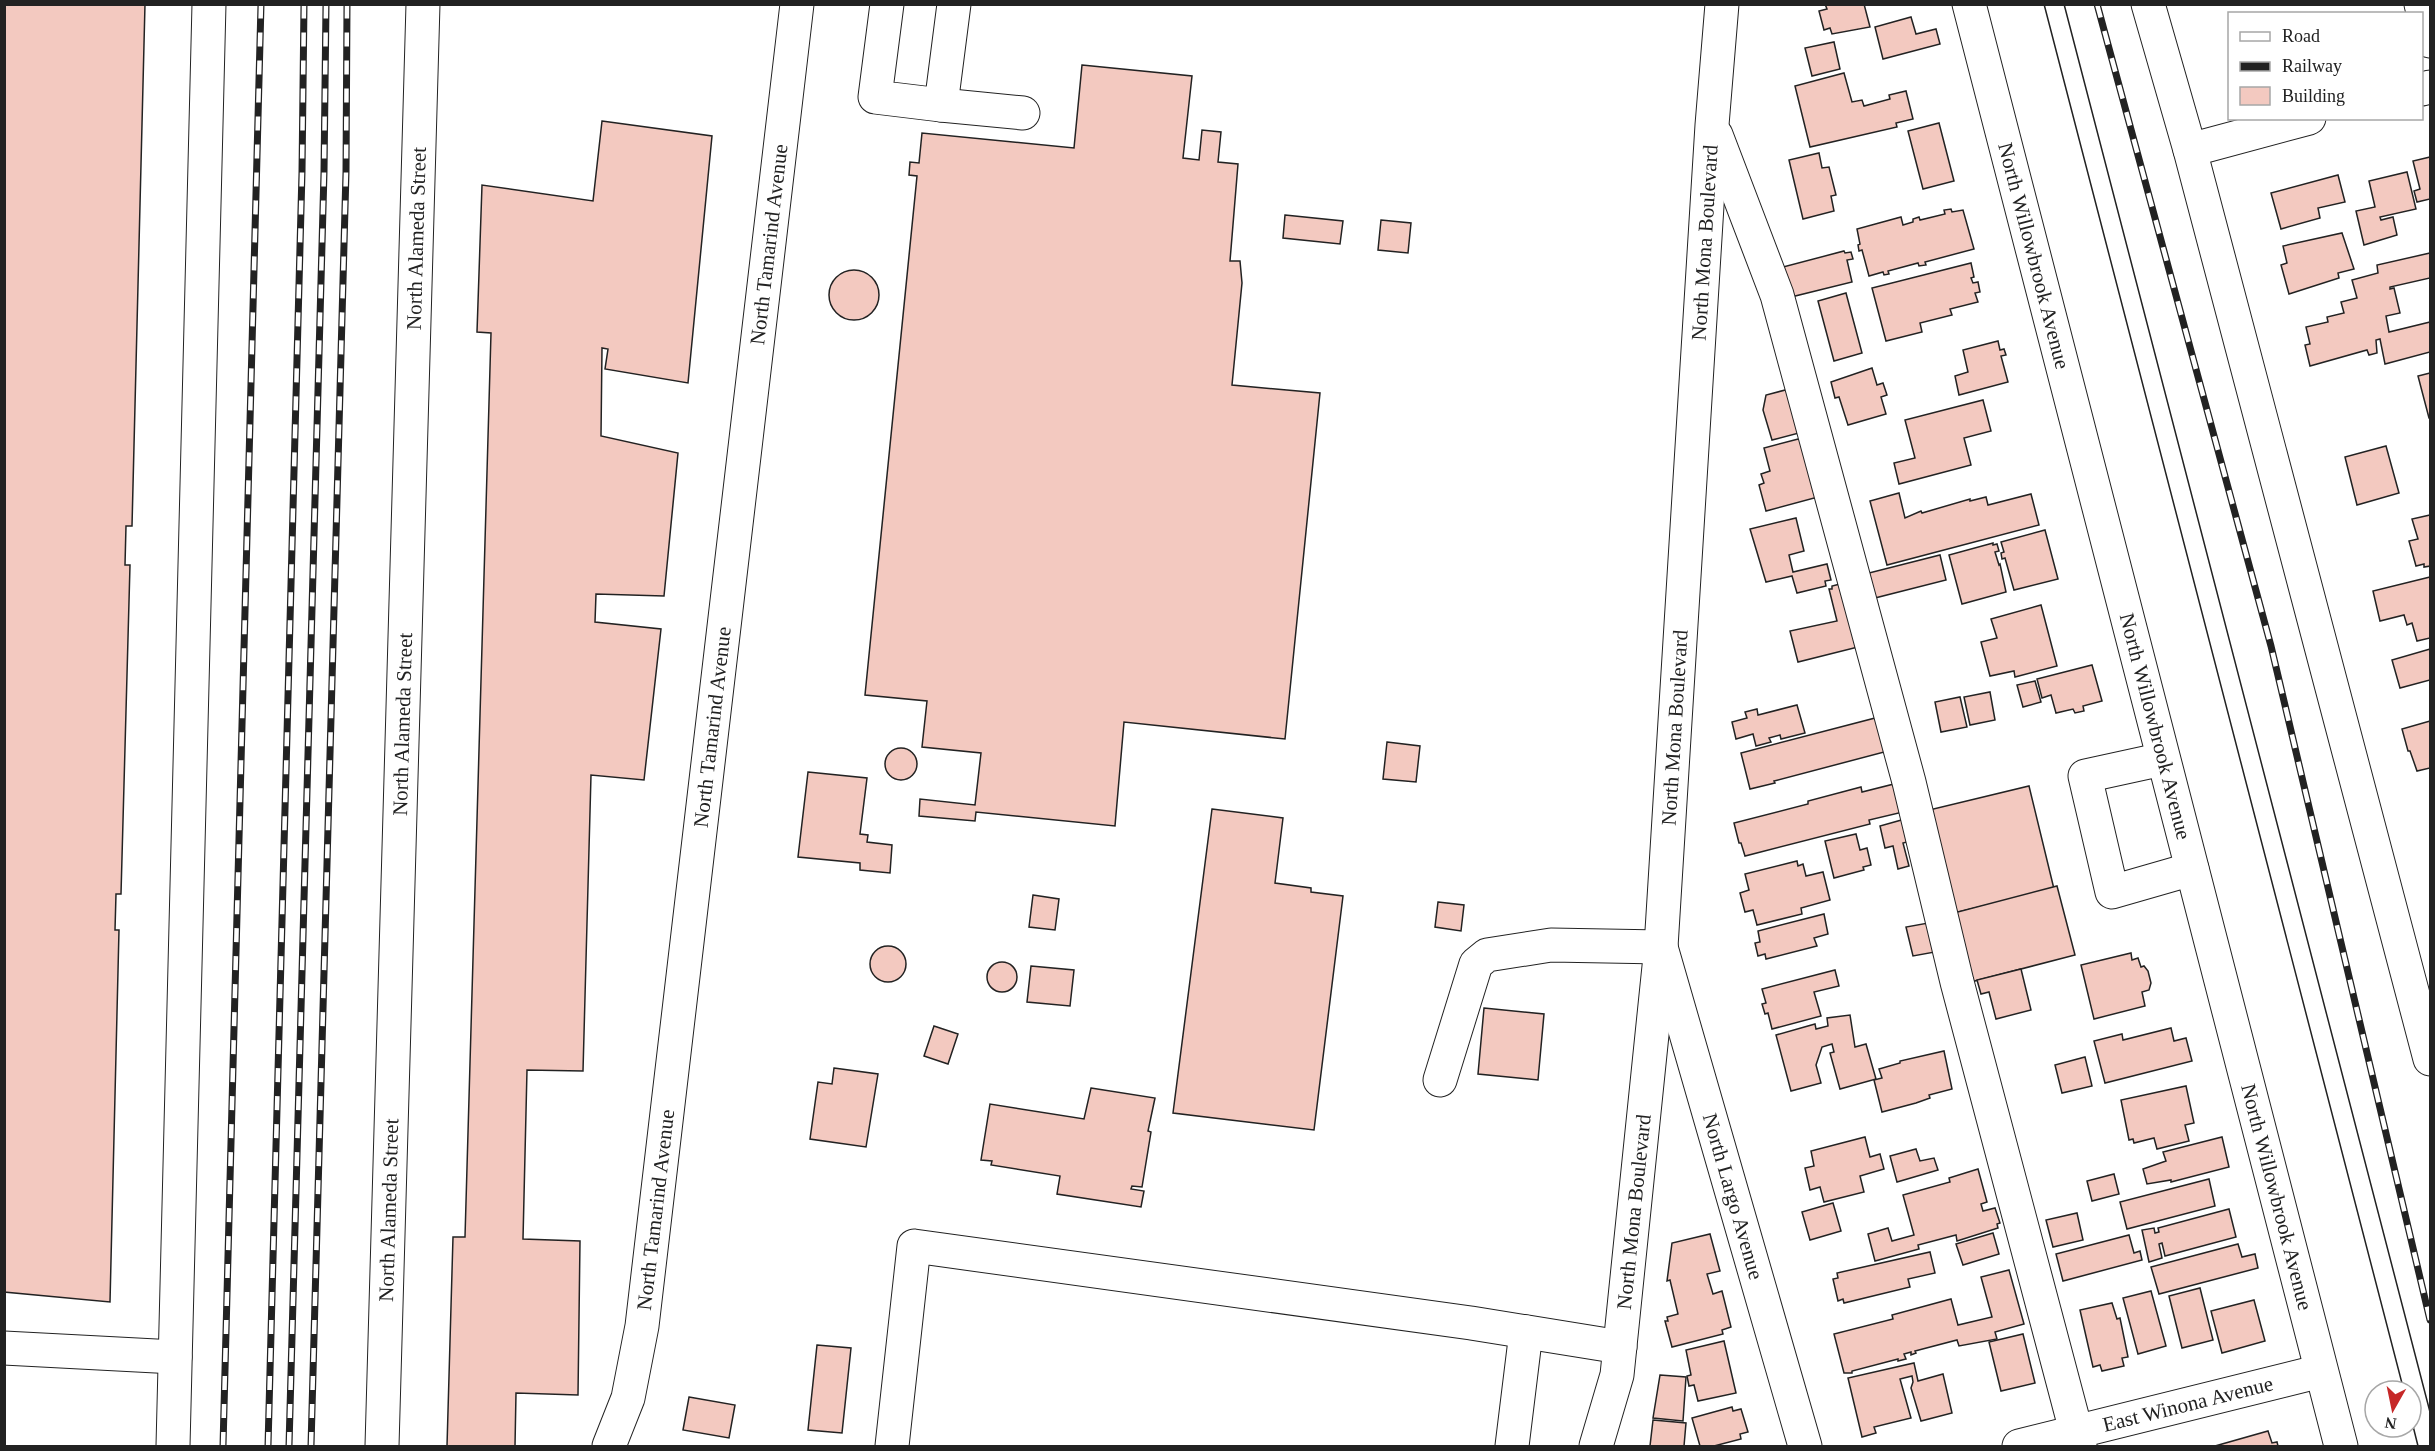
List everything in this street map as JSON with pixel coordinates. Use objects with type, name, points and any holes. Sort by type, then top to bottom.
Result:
[{"type":"street","points":[[172,1446],[209,4]]},
{"type":"street","name":"North Alameda Street","points":[[382,1446],[423,4]]},
{"type":"street","name":"North Tamarind Avenue","points":[[609,1446],[628,1398],[642,1326],[797,4]]},
{"type":"street","points":[[887,4],[875,97],[1023,113]]},
{"type":"street","points":[[941,105],[954,4]]},
{"type":"street","name":"North Mona Boulevard","points":[[1596,1446],[1617,1375],[1661,947],[1712,125],[1722,4]]},
{"type":"street","name":"North Willowbrook Avenue","points":[[1969,4],[2341,1446]]},
{"type":"street","points":[[2148,4],[2190,150],[2430,1059]]},
{"type":"street","points":[[2423,12],[2430,41]]},
{"type":"street","points":[[2190,150],[2302,120]]},
{"type":"street","points":[[1712,125],[1780,306],[1909,782],[1957,982],[2078,1439]]},
{"type":"street","points":[[2163,759],[2085,776],[2112,892],[2192,869]]},
{"type":"street","points":[[1440,1080],[1476,964],[1487,956],[1510,950],[1551,945],[1661,947]]},
{"type":"street","name":"North Largo Avenue","points":[[1661,947],[1805,1446]]},
{"type":"street","points":[[892,1446],[914,1246],[1620,1347]]},
{"type":"street","points":[[1512,1446],[1526,1332]]},
{"type":"street","points":[[4,1348],[175,1357]]},
{"type":"street","name":"East Winona Avenue","points":[[2019,1446],[2078,1439],[2321,1371]]},
{"type":"building","points":[[4,4],[145,4],[132,526],[126,526],[125,565],[130,565],[121,894],[116,894],[115,930],[119,930],[110,1302],[4,1292]]},
{"type":"building","points":[[1825,4],[1864,4],[1870,27],[1832,34],[1830,28],[1824,30],[1819,11],[1827,9]]},
{"type":"building","points":[[1911,17],[1916,34],[1936,29],[1940,44],[1883,59],[1875,27]]},
{"type":"building","points":[[1834,42],[1840,69],[1812,76],[1805,48]]},
{"type":"building","points":[[1082,65],[1192,76],[1183,158],[1199,160],[1202,130],[1221,132],[1218,162],[1238,164],[1230,261],[1240,261],[1242,283],[1232,385],[1320,393],[1285,739],[1124,722],[1115,826],[976,812],[975,821],[919,816],[920,799],[975,805],[981,753],[922,747],[927,701],[865,695],[917,176],[909,175],[910,162],[919,163],[922,133],[1074,148]]},
{"type":"building","points":[[1844,73],[1852,102],[1862,100],[1864,106],[1890,99],[1889,95],[1906,91],[1913,119],[1896,123],[1897,127],[1810,147],[1795,86]]},
{"type":"building","points":[[602,121],[712,136],[688,383],[605,369],[608,349],[602,348],[601,436],[678,453],[664,596],[596,594],[595,622],[661,629],[644,780],[591,775],[583,1071],[527,1070],[523,1239],[580,1241],[578,1395],[516,1393],[515,1446],[447,1446],[453,1237],[465,1237],[491,333],[477,332],[482,185],[593,201]]},
{"type":"building","points":[[1939,123],[1954,181],[1923,189],[1908,131]]},
{"type":"building","points":[[1819,153],[1822,168],[1829,167],[1836,195],[1831,196],[1834,211],[1803,219],[1789,160]]},
{"type":"building","points":[[2430,157],[2430,199],[2417,202],[2414,191],[2420,189],[2413,161]]},
{"type":"building","points":[[2407,172],[2416,209],[2380,217],[2381,220],[2393,217],[2397,235],[2364,245],[2356,211],[2375,207],[2369,181]]},
{"type":"building","points":[[2338,175],[2345,202],[2318,208],[2320,218],[2281,229],[2271,193]]},
{"type":"building","points":[[1951,209],[1952,212],[1963,210],[1974,249],[1925,262],[1926,265],[1919,266],[1918,263],[1888,271],[1889,274],[1884,275],[1883,272],[1869,276],[1862,250],[1859,251],[1857,229],[1901,217],[1903,225],[1919,217],[1920,220],[1945,214],[1944,210]]},
{"type":"building","points":[[1285,215],[1343,221],[1340,244],[1283,238]]},
{"type":"building","points":[[1381,220],[1411,223],[1408,253],[1378,250]]},
{"type":"building","points":[[2342,233],[2354,269],[2338,273],[2339,278],[2289,294],[2281,265],[2287,263],[2283,246]]},
{"type":"building","points":[[1844,251],[1845,253],[1851,252],[1853,259],[1847,260],[1852,282],[1791,297],[1783,267]]},
{"type":"building","points":[[2430,253],[2430,278],[2390,287],[2390,289],[2394,288],[2400,313],[2386,316],[2389,332],[2430,322],[2430,352],[2385,364],[2380,339],[2376,340],[2377,353],[2369,355],[2367,350],[2310,366],[2305,345],[2310,344],[2306,327],[2328,322],[2327,317],[2344,313],[2341,302],[2357,298],[2352,280],[2378,273],[2377,265]]},
{"type":"building","points":[[1971,263],[1974,277],[1971,278],[1973,283],[1978,282],[1980,292],[1975,293],[1978,302],[1950,309],[1952,315],[1920,323],[1922,332],[1886,341],[1872,288]]},
{"type":"building","points":[[854,270],[863,272],[874,281],[879,295],[877,304],[868,315],[854,320],[845,318],[834,309],[829,295],[831,286],[840,275]]},
{"type":"building","points":[[1846,293],[1862,353],[1834,361],[1818,301]]},
{"type":"building","points":[[1998,341],[2000,350],[2004,349],[2006,355],[2001,356],[2008,382],[1959,395],[1955,376],[1968,372],[1963,350]]},
{"type":"building","points":[[1872,368],[1877,385],[1883,383],[1887,395],[1881,397],[1886,414],[1848,425],[1839,397],[1835,398],[1831,382]]},
{"type":"building","points":[[2430,373],[2430,418],[2429,418],[2418,376]]},
{"type":"building","points":[[1793,388],[1799,433],[1772,440],[1763,410],[1766,395]]},
{"type":"building","points":[[1983,400],[1991,431],[1964,438],[1971,465],[1899,484],[1894,463],[1915,458],[1905,420]]},
{"type":"building","points":[[1806,437],[1818,497],[1766,511],[1759,485],[1764,483],[1761,474],[1770,471],[1764,448]]},
{"type":"building","points":[[2386,446],[2399,493],[2357,505],[2345,457]]},
{"type":"building","points":[[1899,493],[1905,518],[1921,511],[1922,513],[1970,499],[1970,501],[1986,497],[1988,505],[2031,494],[2039,525],[1887,565],[1870,501]]},
{"type":"building","points":[[2430,515],[2430,566],[2424,567],[2424,564],[2416,566],[2409,541],[2418,539],[2412,519]]},
{"type":"building","points":[[1796,518],[1804,551],[1789,555],[1793,572],[1827,564],[1831,580],[1825,581],[1826,586],[1797,593],[1792,576],[1766,582],[1750,529]]},
{"type":"building","points":[[2045,530],[2058,579],[2014,590],[2005,558],[2002,559],[2001,553],[2004,552],[2001,542]]},
{"type":"building","points":[[1993,543],[1993,545],[1997,544],[1999,551],[1995,552],[2006,592],[1962,604],[1949,555]]},
{"type":"building","points":[[1940,555],[1946,580],[1867,600],[1861,575]]},
{"type":"building","points":[[2430,577],[2430,638],[2417,641],[2412,623],[2407,625],[2404,615],[2380,621],[2373,591]]},
{"type":"building","points":[[1844,583],[1862,646],[1798,662],[1790,631],[1837,621],[1829,589]]},
{"type":"building","points":[[2041,605],[2057,666],[2015,677],[2014,671],[1990,676],[1981,642],[1997,638],[1991,619]]},
{"type":"building","points":[[2430,649],[2430,680],[2400,688],[2392,660]]},
{"type":"building","points":[[2092,665],[2102,701],[2083,706],[2084,711],[2075,713],[2073,709],[2056,713],[2051,695],[2042,698],[2037,679]]},
{"type":"building","points":[[2035,681],[2041,702],[2023,707],[2017,685]]},
{"type":"building","points":[[1990,692],[1995,720],[1970,725],[1964,697]]},
{"type":"building","points":[[1960,697],[1967,727],[1941,732],[1935,702]]},
{"type":"building","points":[[1797,705],[1805,733],[1781,739],[1780,735],[1769,738],[1771,742],[1756,746],[1753,734],[1736,739],[1732,722],[1747,718],[1745,712],[1757,709],[1758,715]]},
{"type":"building","points":[[1879,717],[1888,751],[1750,789],[1741,753]]},
{"type":"building","points":[[2430,721],[2430,768],[2417,771],[2402,729]]},
{"type":"building","points":[[1387,742],[1420,746],[1416,782],[1383,779]]},
{"type":"building","points":[[901,748],[912,753],[917,764],[912,775],[901,780],[890,775],[885,764],[890,753]]},
{"type":"building","points":[[808,772],[867,778],[860,834],[868,835],[867,842],[892,845],[890,873],[860,870],[860,863],[798,857]]},
{"type":"building","points":[[1894,784],[1903,812],[1869,820],[1870,824],[1745,856],[1741,843],[1739,843],[1734,823],[1808,804],[1808,801],[1861,787],[1862,792]]},
{"type":"building","points":[[2029,786],[2054,889],[1950,914],[1925,811]]},
{"type":"building","points":[[1212,809],[1283,818],[1275,883],[1311,888],[1311,892],[1343,896],[1314,1130],[1173,1113]]},
{"type":"building","points":[[1905,819],[1911,841],[1903,843],[1909,866],[1898,869],[1893,846],[1885,848],[1880,826]]},
{"type":"building","points":[[1856,834],[1860,850],[1867,848],[1871,865],[1863,867],[1864,870],[1834,878],[1825,841]]},
{"type":"building","points":[[1797,861],[1798,866],[1803,864],[1806,876],[1823,872],[1830,900],[1801,908],[1802,914],[1757,925],[1753,910],[1745,912],[1740,893],[1749,890],[1745,874]]},
{"type":"building","points":[[2057,886],[2075,955],[1967,983],[1950,914]]},
{"type":"building","points":[[1033,895],[1059,899],[1055,930],[1029,927]]},
{"type":"building","points":[[1438,902],[1464,905],[1461,931],[1435,927]]},
{"type":"building","points":[[1824,914],[1828,934],[1814,938],[1817,946],[1766,959],[1765,954],[1758,956],[1755,943],[1760,942],[1758,931]]},
{"type":"building","points":[[1928,923],[1935,952],[1913,956],[1906,927]]},
{"type":"building","points":[[888,946],[900,952],[906,964],[900,976],[888,982],[876,976],[870,964],[876,952]]},
{"type":"building","points":[[2131,953],[2132,960],[2138,958],[2141,967],[2144,966],[2148,971],[2151,983],[2149,990],[2142,992],[2145,1006],[2094,1019],[2081,965]]},
{"type":"building","points":[[1002,962],[1013,966],[1017,977],[1013,988],[1002,992],[991,988],[987,977],[991,966]]},
{"type":"building","points":[[1031,966],[1074,970],[1070,1006],[1027,1002]]},
{"type":"building","points":[[2021,969],[2031,1010],[1996,1019],[1989,992],[1981,994],[1977,980]]},
{"type":"building","points":[[1835,970],[1839,986],[1814,992],[1821,1016],[1772,1029],[1768,1013],[1765,1014],[1762,1004],[1766,1003],[1762,989]]},
{"type":"building","points":[[1484,1008],[1544,1014],[1538,1080],[1478,1074]]},
{"type":"building","points":[[1850,1015],[1855,1047],[1866,1044],[1876,1079],[1840,1089],[1830,1053],[1834,1052],[1832,1044],[1822,1047],[1816,1065],[1821,1083],[1791,1091],[1776,1035],[1815,1024],[1816,1029],[1828,1026],[1827,1018]]},
{"type":"building","points":[[934,1026],[958,1034],[948,1064],[924,1056]]},
{"type":"building","points":[[2171,1028],[2174,1041],[2186,1038],[2192,1061],[2105,1083],[2094,1041],[2122,1034],[2123,1040]]},
{"type":"building","points":[[1944,1051],[1952,1089],[1929,1095],[1930,1098],[1916,1103],[1882,1112],[1874,1080],[1882,1078],[1879,1069],[1900,1063],[1900,1061]]},
{"type":"building","points":[[2085,1057],[2092,1086],[2062,1093],[2055,1065]]},
{"type":"building","points":[[834,1068],[878,1074],[866,1147],[810,1139],[818,1082],[832,1084]]},
{"type":"building","points":[[2186,1086],[2194,1123],[2185,1125],[2189,1141],[2157,1149],[2154,1138],[2134,1143],[2133,1139],[2129,1140],[2121,1100]]},
{"type":"building","points":[[1091,1088],[1155,1098],[1148,1131],[1151,1132],[1142,1187],[1132,1186],[1131,1189],[1144,1191],[1141,1207],[1057,1194],[1060,1176],[991,1165],[992,1161],[981,1160],[990,1104],[1084,1119]]},
{"type":"building","points":[[1865,1137],[1870,1157],[1880,1154],[1884,1169],[1860,1176],[1864,1192],[1824,1202],[1820,1187],[1810,1190],[1805,1168],[1814,1166],[1811,1151]]},
{"type":"building","points":[[2222,1137],[2229,1167],[2171,1182],[2171,1180],[2147,1184],[2143,1169],[2166,1161],[2163,1152]]},
{"type":"building","points":[[1916,1149],[1920,1161],[1934,1158],[1938,1170],[1897,1182],[1890,1156]]},
{"type":"building","points":[[1978,1169],[1987,1202],[1981,1204],[1983,1211],[1995,1208],[2000,1223],[1997,1224],[1998,1228],[1957,1241],[1956,1235],[1918,1245],[1919,1249],[1875,1261],[1868,1234],[1888,1228],[1892,1241],[1914,1235],[1903,1195],[1950,1182],[1949,1178]]},
{"type":"building","points":[[2114,1174],[2119,1194],[2092,1201],[2087,1181]]},
{"type":"building","points":[[2209,1179],[2215,1206],[2127,1229],[2120,1202]]},
{"type":"building","points":[[1833,1203],[1841,1231],[1810,1240],[1802,1212]]},
{"type":"building","points":[[2229,1209],[2236,1237],[2165,1256],[2162,1243],[2159,1244],[2162,1258],[2149,1262],[2142,1230],[2154,1228],[2155,1233],[2159,1232],[2158,1228]]},
{"type":"building","points":[[2077,1213],[2083,1240],[2053,1247],[2046,1220]]},
{"type":"building","points":[[1993,1233],[1999,1254],[1963,1265],[1956,1244]]},
{"type":"building","points":[[1710,1234],[1720,1271],[1707,1274],[1713,1294],[1722,1291],[1731,1327],[1722,1330],[1723,1334],[1672,1347],[1665,1321],[1668,1321],[1667,1317],[1678,1314],[1670,1280],[1667,1281],[1672,1243]]},
{"type":"building","points":[[2129,1235],[2134,1253],[2140,1251],[2142,1260],[2063,1281],[2056,1254]]},
{"type":"building","points":[[2238,1244],[2242,1257],[2255,1254],[2258,1268],[2159,1294],[2151,1267]]},
{"type":"building","points":[[1930,1252],[1935,1273],[1908,1279],[1910,1287],[1844,1303],[1843,1299],[1838,1301],[1833,1279],[1838,1278],[1837,1273]]},
{"type":"building","points":[[2009,1270],[2024,1324],[1995,1332],[1997,1339],[1959,1346],[1957,1340],[1915,1351],[1916,1353],[1911,1355],[1911,1352],[1904,1354],[1906,1359],[1844,1373],[1834,1334],[1893,1319],[1892,1315],[1951,1299],[1958,1325],[1992,1317],[1981,1277]]},
{"type":"building","points":[[2200,1288],[2213,1340],[2182,1348],[2169,1296]]},
{"type":"building","points":[[2151,1291],[2166,1346],[2138,1354],[2123,1298]]},
{"type":"building","points":[[2254,1300],[2265,1341],[2222,1353],[2211,1311]]},
{"type":"building","points":[[2112,1303],[2117,1319],[2120,1318],[2128,1357],[2122,1358],[2124,1366],[2102,1371],[2100,1365],[2093,1367],[2080,1310]]},
{"type":"building","points":[[2023,1334],[2035,1383],[2001,1391],[1989,1342]]},
{"type":"building","points":[[1724,1341],[1736,1393],[1698,1401],[1694,1385],[1689,1386],[1687,1376],[1691,1375],[1686,1350]]},
{"type":"building","points":[[817,1345],[851,1348],[842,1433],[808,1430]]},
{"type":"building","points":[[1914,1363],[1918,1381],[1943,1374],[1952,1413],[1921,1421],[1911,1388],[1912,1376],[1900,1379],[1911,1418],[1874,1427],[1876,1433],[1862,1437],[1848,1378]]},
{"type":"building","points":[[1660,1375],[1686,1377],[1683,1421],[1653,1418]]},
{"type":"building","points":[[689,1397],[735,1405],[729,1438],[683,1430]]},
{"type":"building","points":[[1732,1407],[1733,1411],[1741,1409],[1748,1432],[1740,1434],[1741,1439],[1714,1446],[1700,1446],[1692,1418]]},
{"type":"building","points":[[1653,1420],[1686,1423],[1684,1446],[1650,1446]]},
{"type":"building","points":[[2268,1431],[2272,1443],[2277,1442],[2278,1446],[2215,1446]]},
{"type":"tram line","points":[[2044,4],[2401,1379]]},
{"type":"tram line","points":[[2064,4],[2430,1412]]},
{"type":"tram line","points":[[2416,1439],[2418,1446]]},
{"type":"railway","points":[[223,1446],[261,4]]},
{"type":"railway","points":[[268,1446],[302,172],[304,4]]},
{"type":"railway","points":[[289,1446],[324,172],[326,4]]},
{"type":"railway","points":[[311,1446],[346,172],[347,4]]},
{"type":"railway","points":[[2097,4],[2271,646],[2430,1320]]}]
